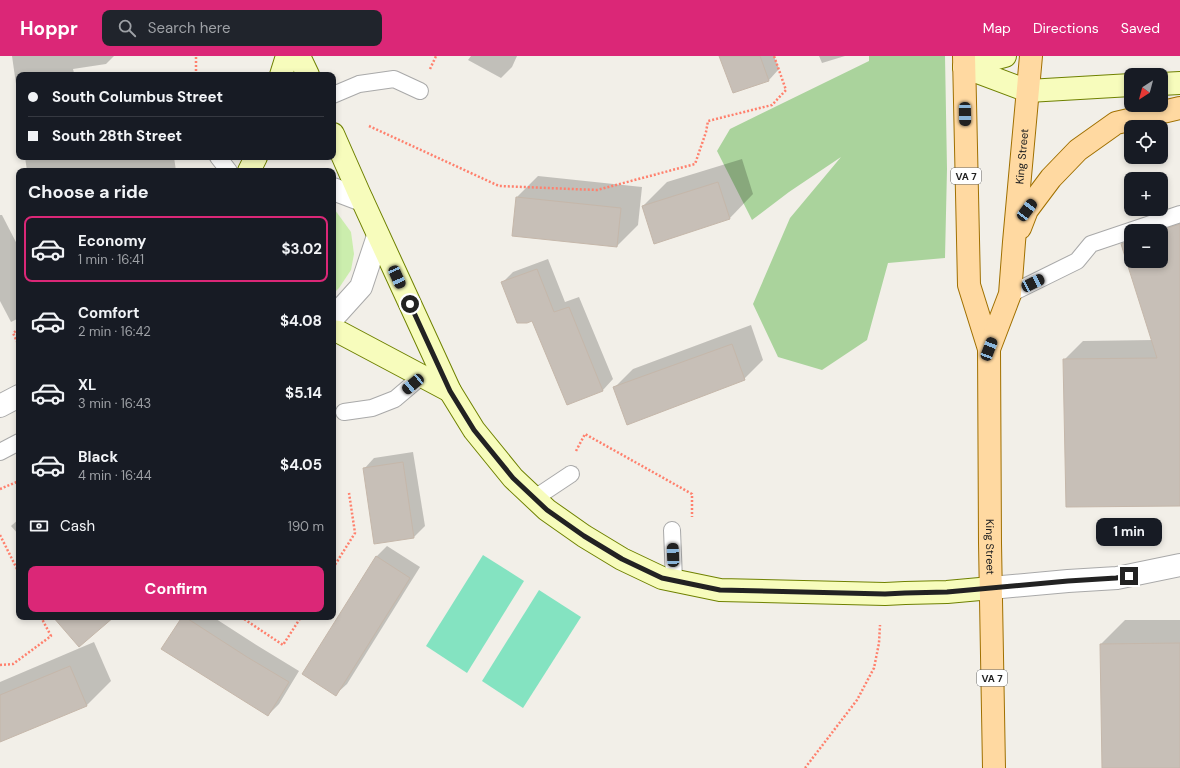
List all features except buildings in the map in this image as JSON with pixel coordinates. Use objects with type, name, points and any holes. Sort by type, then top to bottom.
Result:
[{"type":"main road","name":"King Street","points":[[989,349],[1010,294],[1031,56]]},
{"type":"main road","name":"King Street","points":[[964,62],[969,285],[989,349],[988,420],[990,588],[994,768]]},
{"type":"main road","points":[[1014,242],[1027,210],[1051,178],[1078,150],[1116,123],[1180,108]]},
{"type":"street","points":[[282,72],[287,56]]},
{"type":"street","points":[[299,56],[307,72]]},
{"type":"street","points":[[964,62],[1005,56]]},
{"type":"street","points":[[964,62],[1028,91],[1124,85]]},
{"type":"street","points":[[1168,83],[1180,82]]},
{"type":"street","points":[[336,141],[378,236],[450,391],[474,430],[513,478],[547,510],[584,536],[622,559],[662,578],[720,590],[885,594],[947,592],[1116,578],[1180,565]]},
{"type":"street","points":[[336,190],[362,200]]},
{"type":"street","points":[[336,315],[361,287],[378,236]]},
{"type":"street","points":[[336,332],[450,391]]},
{"type":"street","points":[[0,406],[16,398]]},
{"type":"lane","points":[[336,94],[358,84],[394,79],[420,91]]},
{"type":"lane","points":[[220,160],[227,168]]},
{"type":"lane","points":[[1010,294],[1077,261],[1091,244],[1180,214]]},
{"type":"lane","points":[[344,412],[372,408],[395,399],[422,376]]},
{"type":"lane","points":[[0,452],[16,444]]},
{"type":"lane","points":[[534,498],[572,474]]},
{"type":"lane","points":[[672,530],[674,580]]},
{"type":"path","points":[[196,56],[196,72]]},
{"type":"path","points":[[369,126],[499,186],[597,190],[695,164],[706,132],[708,121],[772,105],[786,90],[774,56]]},
{"type":"path","points":[[16,330],[13,333],[16,340]]},
{"type":"path","points":[[575,453],[585,434],[692,494],[692,518]]},
{"type":"path","points":[[0,489],[16,482]]},
{"type":"path","points":[[336,563],[355,533],[349,493]]},
{"type":"path","points":[[0,535],[16,567]]},
{"type":"path","points":[[0,665],[13,664],[51,636],[43,620]]},
{"type":"path","points":[[246,620],[283,645],[299,620]]},
{"type":"path","points":[[805,768],[857,700],[874,668],[879,643],[880,625]]},
{"type":"green space","points":[[869,56],[945,56],[947,169],[945,258],[888,263],[867,340],[822,370],[778,357],[753,304],[790,218],[841,157],[789,192],[752,220],[717,151],[730,129],[869,61]]},
{"type":"green space","points":[[336,211],[351,232],[354,254],[351,270],[336,291]]},
{"type":"green space","points":[[483,555],[524,581],[467,673],[426,646]]},
{"type":"green space","points":[[539,590],[581,617],[523,708],[482,681]]},
{"type":"route","points":[[410,304],[450,391],[474,430],[513,478],[547,510],[584,536],[622,559],[662,578],[720,590],[922,594],[1129,576]]}]
